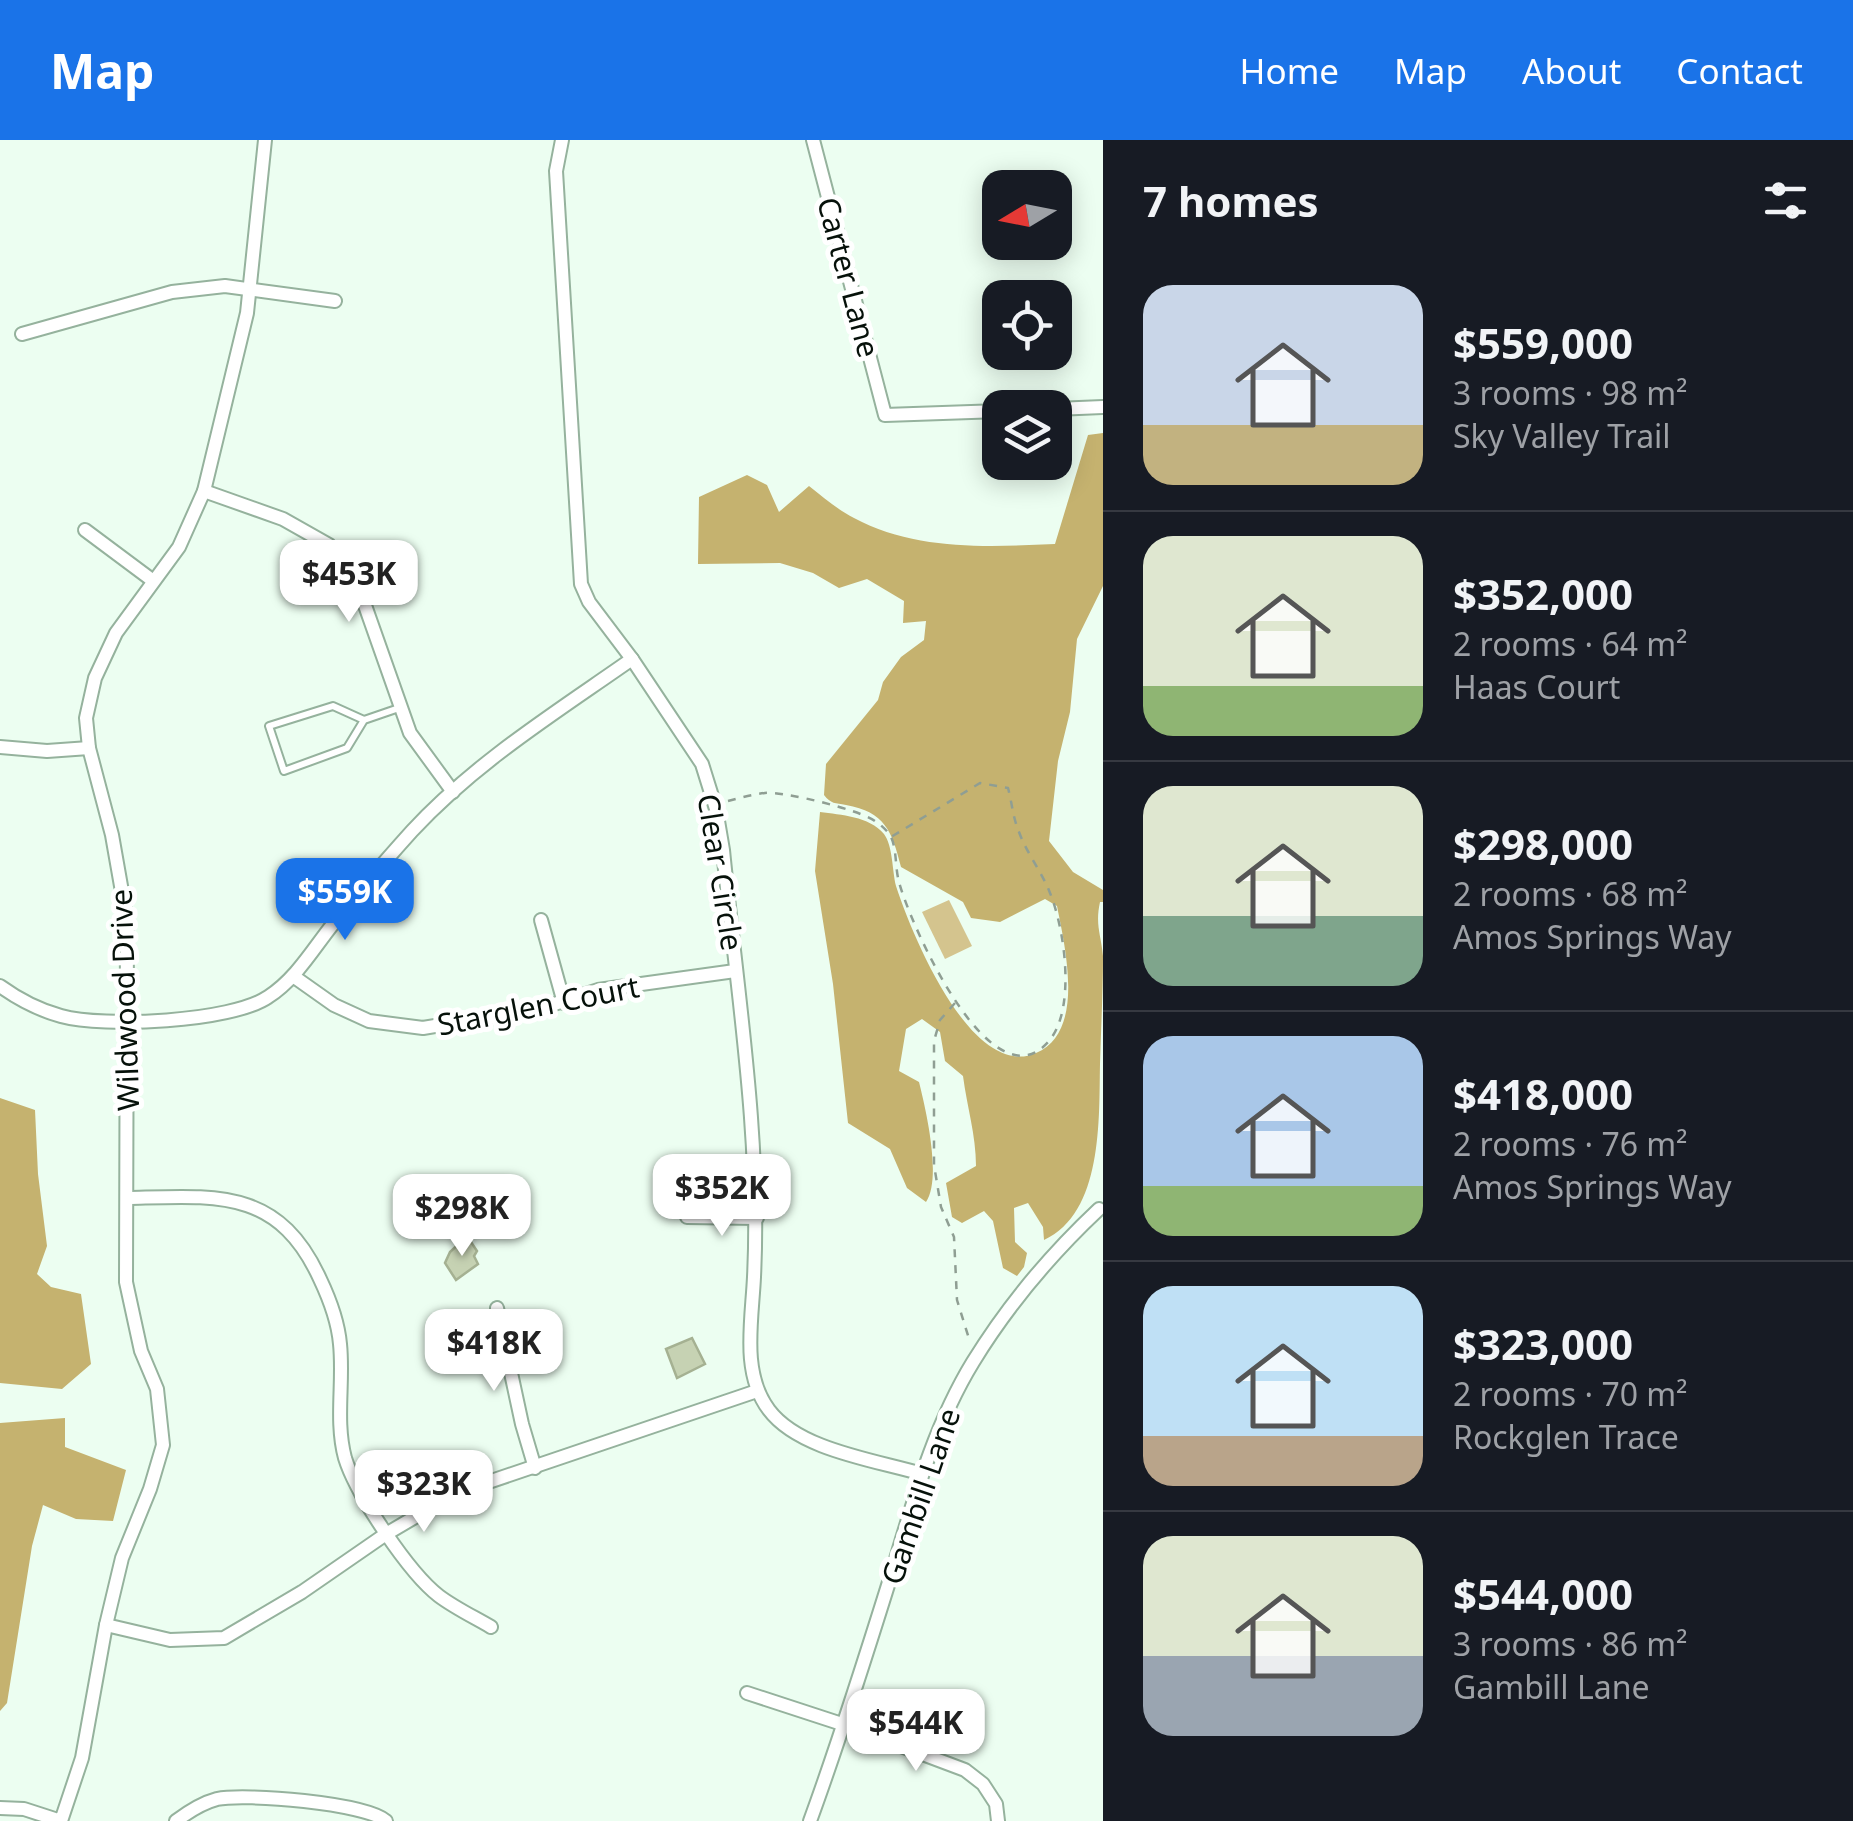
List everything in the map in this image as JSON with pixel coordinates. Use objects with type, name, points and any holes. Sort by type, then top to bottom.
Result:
[{"type":"street","name":"Wildwood Drive","points":[[61,1821],[76,1785],[122,1558],[163,1445],[157,1389],[141,1350],[126,1282],[127,920],[112,835],[89,748],[86,718],[96,678],[116,633],[179,547],[204,491],[251,288],[265,140]]},
{"type":"street","name":"Clear Circle","points":[[562,140],[556,171],[581,584],[589,602],[702,764],[723,850],[757,1218],[750,1360],[756,1391]]},
{"type":"street","name":"Carter Lane","points":[[813,140],[885,415],[982,411]]},
{"type":"street","points":[[22,334],[172,292],[225,286],[335,301]]},
{"type":"street","points":[[1072,408],[1103,407]]},
{"type":"street","points":[[204,491],[283,519],[329,545],[354,577],[410,733],[453,792]]},
{"type":"street","points":[[85,530],[152,580]]},
{"type":"street","points":[[0,986],[38,1008],[64,1017],[126,1020],[211,1016],[244,1009],[269,997],[293,976],[400,845],[490,757],[632,659]]},
{"type":"street","points":[[0,747],[89,748]]},
{"type":"street","points":[[542,920],[564,1003]]},
{"type":"street","name":"Starglen Court","points":[[293,976],[334,1005],[369,1022],[424,1028],[564,1003],[598,990],[735,971]]},
{"type":"street","points":[[127,1198],[197,1196],[229,1200],[256,1208],[289,1227],[313,1263],[333,1307],[340,1342],[341,1438],[354,1482],[386,1534],[436,1594],[491,1628]]},
{"type":"street","name":"Gambill Lane","points":[[810,1821],[845,1725],[922,1474],[952,1400],[978,1355],[1030,1282],[1099,1209]]},
{"type":"street","points":[[688,1217],[757,1218]]},
{"type":"street","points":[[497,1308],[535,1468]]},
{"type":"street","points":[[106,1625],[170,1640],[224,1638],[456,1493],[756,1391],[771,1413],[799,1435],[817,1444],[922,1474]]},
{"type":"street","points":[[747,1694],[965,1770],[983,1784],[996,1804],[998,1821]]},
{"type":"street","points":[[176,1821],[214,1800],[235,1797],[334,1802],[378,1814],[386,1821]]},
{"type":"street","points":[[0,1808],[24,1809],[61,1821]]},
{"type":"lane","points":[[364,720],[333,706],[269,726],[284,771],[347,748],[364,720],[400,708]]},
{"type":"path","points":[[726,802],[765,793],[786,794],[874,819],[890,836],[898,881],[916,928],[956,1002],[980,1033],[1002,1051],[1029,1053],[1042,1048],[1052,1038],[1061,1016],[1067,982],[1050,892],[1017,828],[1008,788],[980,783],[890,836]]},
{"type":"path","points":[[956,1002],[940,1020],[934,1041],[934,1165],[941,1207],[954,1236],[960,1316],[964,1332],[978,1355]]},
{"type":"shaded area","points":[[1103,433],[1103,586],[1077,639],[1070,712],[1058,761],[1049,841],[1073,872],[1103,890],[1098,917],[1103,956],[1097,1137],[1087,1187],[1078,1209],[1063,1227],[1044,1240],[1043,1227],[1028,1203],[1014,1208],[1015,1242],[1027,1253],[1017,1276],[1003,1268],[993,1221],[984,1211],[962,1223],[952,1217],[946,1183],[976,1166],[976,1155],[963,1076],[945,1061],[940,1032],[922,1019],[906,1029],[899,1071],[919,1082],[925,1109],[933,1161],[931,1191],[926,1202],[907,1188],[890,1149],[848,1123],[833,984],[815,871],[820,812],[863,820],[884,834],[896,886],[934,974],[962,1018],[977,1035],[1003,1053],[1019,1057],[1036,1053],[1052,1042],[1062,1027],[1068,987],[1057,906],[1045,899],[1000,922],[971,918],[963,902],[901,867],[890,833],[878,818],[859,808],[834,803],[824,795],[826,764],[878,700],[883,682],[901,657],[924,640],[926,621],[903,623],[904,601],[867,579],[839,588],[813,573],[780,563],[698,564],[699,497],[747,475],[767,485],[779,512],[809,486],[848,515],[877,529],[927,542],[978,546],[1055,544],[1088,435]]},
{"type":"shaded area","points":[[949,900],[972,946],[945,959],[922,912]]},
{"type":"shaded area","points":[[0,1098],[35,1110],[47,1246],[37,1274],[51,1287],[81,1294],[91,1364],[62,1389],[0,1383]]},
{"type":"shaded area","points":[[65,1418],[65,1447],[126,1470],[113,1521],[76,1519],[43,1505],[32,1546],[7,1703],[0,1711],[0,1423]]},
{"type":"building","points":[[467,1236],[477,1251],[474,1256],[478,1264],[456,1280],[445,1263],[450,1252]]},
{"type":"building","points":[[692,1338],[705,1364],[677,1378],[666,1349]]}]
